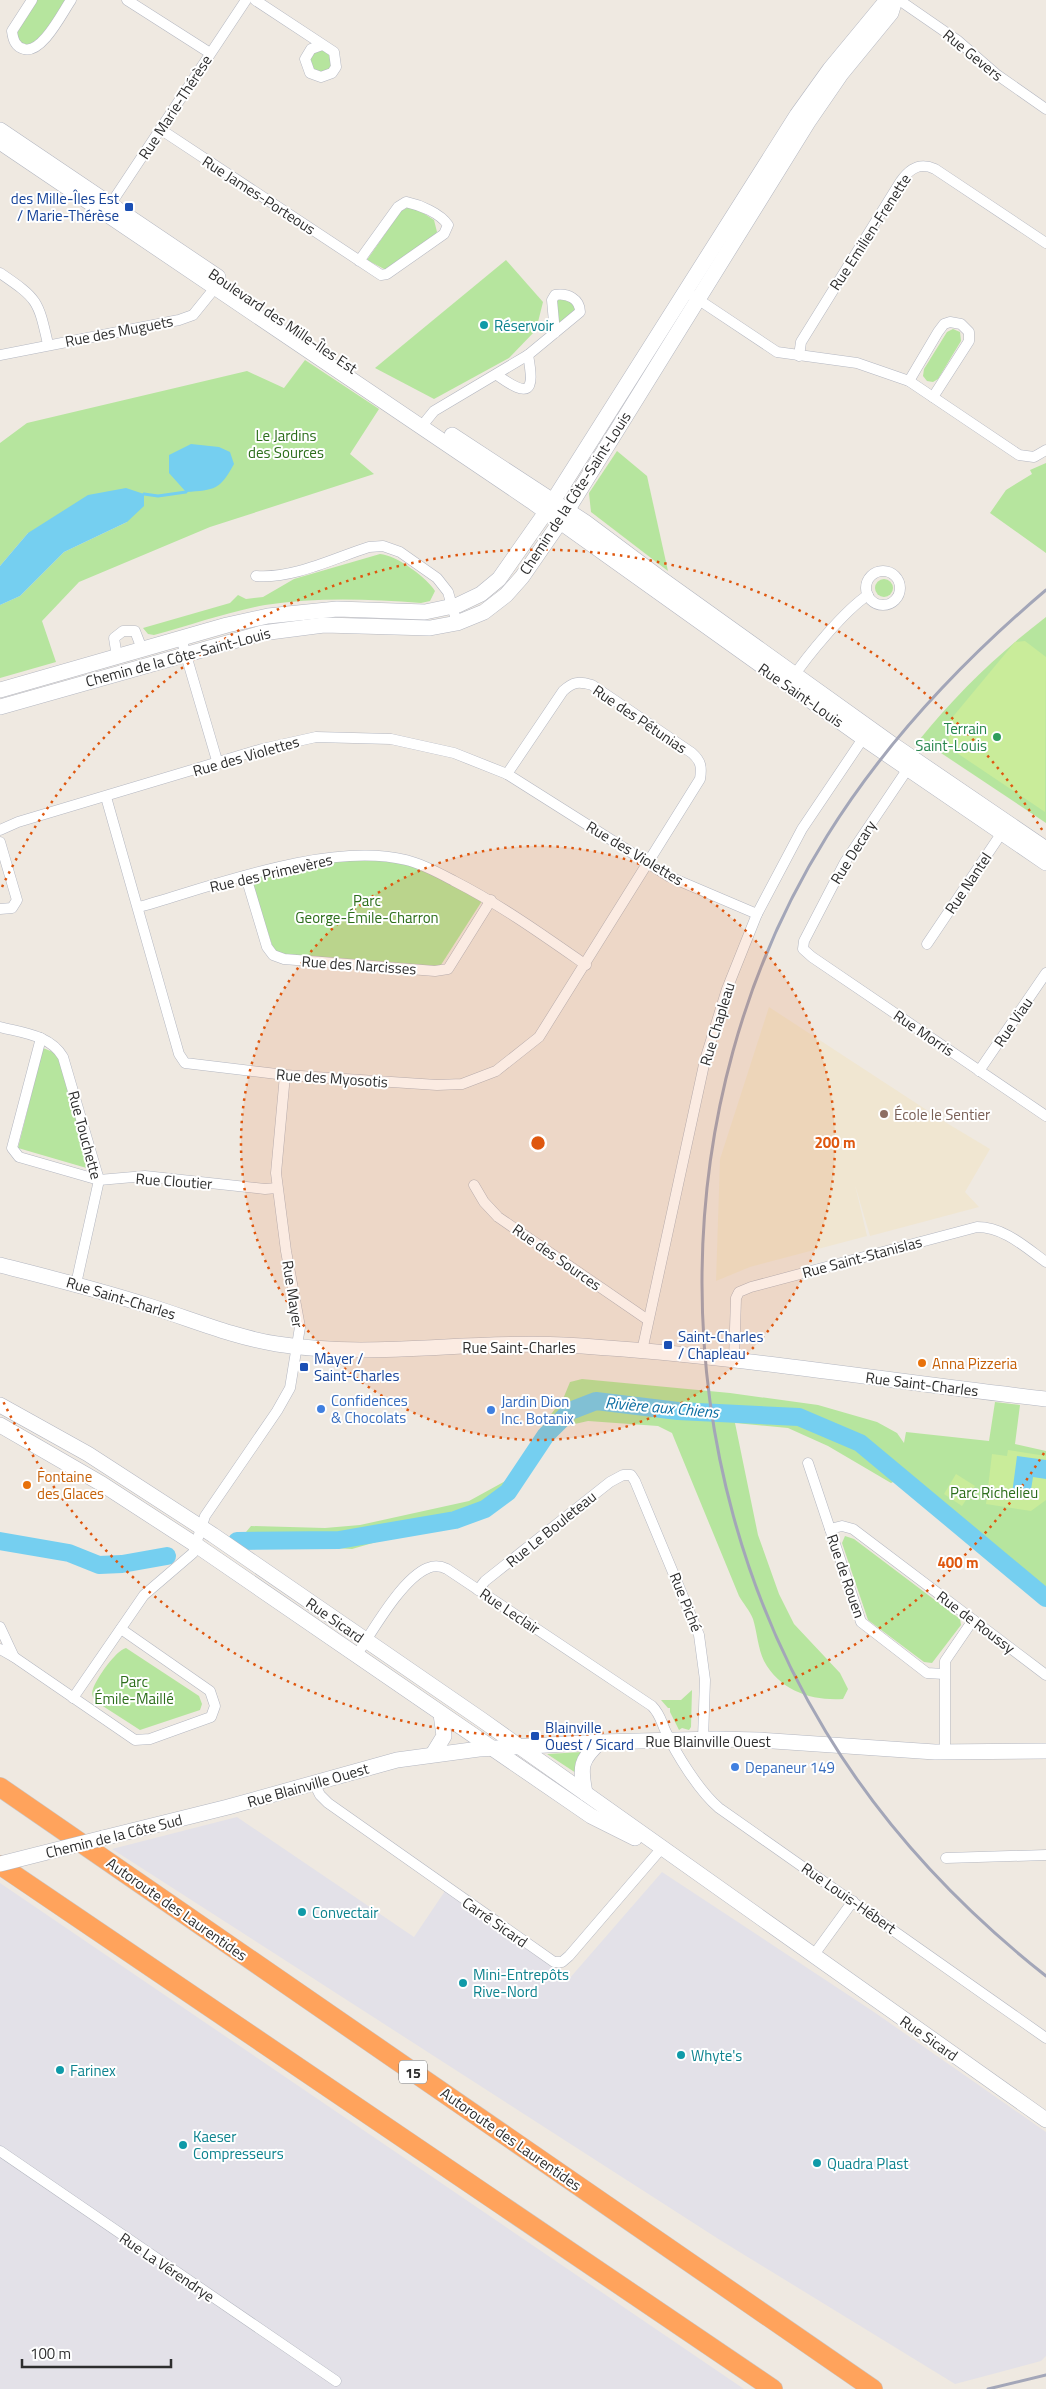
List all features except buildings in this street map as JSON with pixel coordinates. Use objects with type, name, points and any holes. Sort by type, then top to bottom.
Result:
[{"type":"highway","name":"Autoroute des Laurentides","points":[[0,1786],[873,2389]]},
{"type":"highway","points":[[0,1864],[767,2385]]},
{"type":"street","points":[[32,0],[12,31],[13,40],[19,48],[28,50],[42,42],[71,0]]},
{"type":"street","points":[[127,0],[210,54]]},
{"type":"street","name":"Rue Marie-Thérèse","points":[[108,209],[246,0]]},
{"type":"street","points":[[255,0],[322,45]]},
{"type":"street","name":"Chemin de la Côte-Saint-Louis","points":[[0,690],[240,621],[298,612],[349,609],[418,613],[452,607],[481,594],[499,579],[549,507],[691,295],[821,92],[891,13],[893,0]]},
{"type":"street","name":"Rue Gevers","points":[[900,0],[957,40],[1001,78],[1046,109]]},
{"type":"street","name":"Boulevard des Mille-Îles Est","points":[[0,130],[108,209],[563,516]]},
{"type":"street","name":"Rue James-Porteous","points":[[160,130],[359,261],[381,275],[387,274],[444,234],[448,225],[444,220],[416,204],[406,202],[398,207],[359,261]]},
{"type":"street","name":"Boulevard des Mille-Îles Est","points":[[0,142],[108,209]]},
{"type":"street","name":"Rue Emilien-Frenette","points":[[799,356],[801,342],[901,180],[913,168],[922,166],[935,169],[1046,243]]},
{"type":"street","points":[[0,273],[27,292],[34,300],[40,310],[48,344]]},
{"type":"street","name":"Rue des Muguets","points":[[0,355],[48,344],[179,320],[193,315],[218,284]]},
{"type":"street","points":[[691,295],[777,352],[857,363],[909,381],[1022,457],[1037,456],[1046,450]]},
{"type":"street","name":"Chemin de la Côte-Saint-Louis","points":[[0,707],[249,636],[297,628],[350,625],[430,628],[457,623],[484,612],[506,595],[522,577],[563,516],[691,295]]},
{"type":"street","points":[[909,381],[941,328],[954,321],[961,324],[969,332],[969,341],[933,398]]},
{"type":"street","points":[[424,423],[436,410],[497,376],[528,355],[554,333]]},
{"type":"street","points":[[497,376],[514,388],[523,389],[528,387],[531,384],[532,376],[528,355]]},
{"type":"street","name":"Rue Saint-Louis","points":[[563,516],[866,733],[1006,828],[1046,863]]},
{"type":"street","points":[[256,576],[270,577],[288,574],[369,547],[383,546],[400,552],[436,578],[448,592],[457,623]]},
{"type":"street","points":[[791,680],[855,605],[868,595]]},
{"type":"street","name":"Chemin de la Côte-Saint-Louis","points":[[117,657],[114,638],[123,631],[135,632],[142,649]]},
{"type":"street","points":[[181,638],[218,764]]},
{"type":"street","name":"Rue des Pétunias","points":[[507,774],[563,691],[578,681],[592,685],[692,753],[699,760],[702,768],[700,779],[648,864]]},
{"type":"street","name":"Rue Chapleau","points":[[642,1351],[705,1060],[727,988],[757,914],[802,829],[866,733]]},
{"type":"street","name":"Rue des Violettes","points":[[0,830],[18,822],[218,764],[262,749],[316,737],[391,739],[454,753],[507,774],[670,877],[757,914]]},
{"type":"street","name":"Rue Decary","points":[[803,949],[804,941],[840,870],[911,764]]},
{"type":"street","name":"Rue des Myosotis","points":[[106,797],[179,1054],[185,1063],[285,1075],[437,1085],[462,1084],[496,1071],[539,1037],[648,864]]},
{"type":"street","name":"Rue Saint-Louis","points":[[1006,828],[1046,848]]},
{"type":"street","name":"Rue Nantel","points":[[928,944],[1006,828]]},
{"type":"street","points":[[0,842],[17,900],[12,908],[0,909]]},
{"type":"street","name":"Rue des Primevères","points":[[139,908],[246,876],[318,859],[363,855],[405,860],[429,868],[491,900],[586,965]]},
{"type":"street","name":"Rue des Narcisses","points":[[246,876],[267,947],[273,955],[284,959],[435,971],[448,969],[491,900]]},
{"type":"street","name":"Rue Morris","points":[[803,949],[1046,1116]]},
{"type":"street","name":"Rue Viau","points":[[979,1071],[1046,973]]},
{"type":"street","name":"Rue Touchette","points":[[0,1027],[41,1038],[57,1047],[63,1056],[100,1180],[76,1284]]},
{"type":"street","name":"Rue Cloutier","points":[[41,1038],[12,1148],[20,1157],[100,1180],[145,1176],[265,1189],[277,1188]]},
{"type":"street","name":"Rue Mayer","points":[[196,1545],[200,1527],[205,1516],[284,1400],[292,1383],[300,1327],[276,1173],[285,1075]]},
{"type":"street","name":"Rue des Sources","points":[[474,1185],[484,1202],[498,1217],[648,1320]]},
{"type":"street","name":"Rue Saint-Stanislas","points":[[734,1360],[736,1298],[739,1292],[751,1287],[977,1227],[990,1228],[1004,1233],[1046,1262]]},
{"type":"street","name":"Rue Saint-Charles","points":[[0,1265],[76,1284],[241,1335],[298,1346],[360,1350],[537,1345],[642,1351],[734,1360],[1046,1399]]},
{"type":"street","name":"Rue Sicard","points":[[0,1405],[130,1480],[200,1527],[518,1746],[661,1850],[1046,2120]]},
{"type":"street","points":[[25,1438],[33,1423]]},
{"type":"street","name":"Rue Sicard","points":[[0,1425],[102,1484],[196,1545],[590,1816],[661,1850]]},
{"type":"street","name":"Rue de Rouen","points":[[808,1463],[857,1613],[864,1625],[927,1673],[944,1674]]},
{"type":"street","name":"Rue Le Bouleteau","points":[[478,1590],[485,1581],[610,1482],[623,1475],[629,1475]]},
{"type":"street","name":"Rue Piché","points":[[629,1475],[636,1481],[700,1635],[705,1675],[703,1739]]},
{"type":"street","name":"Rue de Roussy","points":[[830,1529],[842,1526],[853,1529],[1046,1675]]},
{"type":"street","points":[[73,1698],[149,1589],[186,1561],[196,1545]]},
{"type":"street","name":"Rue Leclair","points":[[356,1656],[395,1598],[428,1568],[444,1568],[652,1706],[660,1715],[671,1740]]},
{"type":"street","points":[[945,1752],[944,1674],[946,1658],[973,1620]]},
{"type":"street","points":[[0,1627],[14,1657]]},
{"type":"street","points":[[0,1649],[130,1738],[138,1740],[150,1739],[205,1720],[211,1716],[215,1702],[210,1691],[121,1629]]},
{"type":"street","points":[[433,1754],[444,1736],[441,1714]]},
{"type":"street","name":"Rue Blainville Ouest","points":[[228,1807],[390,1762],[433,1754],[518,1746],[703,1739],[759,1740],[945,1752],[1046,1752]]},
{"type":"street","name":"Rue Louis-Hébert","points":[[671,1740],[701,1788],[716,1804],[1046,2038]]},
{"type":"street","points":[[584,1793],[582,1771],[584,1759],[600,1742]]},
{"type":"street","name":"Carré Sicard","points":[[314,1783],[320,1795],[328,1803],[554,1962],[562,1962],[569,1956],[661,1850]]},
{"type":"street","name":"Chemin de la Côte Sud","points":[[0,1864],[228,1807]]},
{"type":"street","points":[[946,1858],[1046,1856]]},
{"type":"street","points":[[813,1956],[853,1900]]},
{"type":"street","name":"Rue La Vérendrye","points":[[0,2151],[336,2381]]},
{"type":"shaded area","points":[[769,1007],[945,1122],[990,1149],[965,1192],[979,1207],[870,1236],[855,1185],[867,1236],[750,1267],[716,1281],[720,1159]]},
{"type":"shaded area","points":[[237,1817],[414,1937],[445,1891],[569,1979],[662,1872],[874,2012],[1046,2132],[1046,2356],[1041,2361],[955,2384],[720,2240],[112,1849]]},
{"type":"shaded area","points":[[0,1883],[744,2389],[0,2389]]},
{"type":"green space","points":[[32,0],[71,0],[42,42],[28,50],[13,40]]},
{"type":"green space","points":[[320,48],[332,54],[331,70],[315,74],[307,59]]},
{"type":"green space","points":[[409,207],[417,209],[434,220],[437,232],[434,236],[386,270],[367,260],[401,211]]},
{"type":"green space","points":[[506,260],[543,302],[536,330],[509,358],[434,399],[375,368]]},
{"type":"green space","points":[[557,298],[575,302],[578,311],[557,327]]},
{"type":"green space","points":[[953,329],[960,332],[961,341],[938,379],[933,382],[927,381],[923,376],[924,369],[947,332]]},
{"type":"green space","name":"Le Jardins des Sources","points":[[305,360],[379,409],[350,454],[374,474],[210,527],[79,582],[42,621],[56,662],[0,678],[0,605],[20,596],[64,552],[127,522],[28,533],[0,566],[0,443],[27,423],[247,371],[284,388]]},
{"type":"green space","points":[[617,451],[647,476],[668,571],[591,512],[589,493]]},
{"type":"green space","points":[[1046,463],[1046,553],[990,513],[1006,490],[1032,474],[1030,470]]},
{"type":"green space","points":[[380,554],[387,555],[403,563],[426,580],[435,591],[430,601],[421,603],[382,600],[284,602],[237,611],[154,635],[148,634],[143,628],[230,603],[238,595],[246,599],[263,597],[294,579]]},
{"type":"green space","points":[[884,579],[890,582],[893,588],[890,594],[884,597],[878,594],[875,588],[878,582]]},
{"type":"green space","name":"Terrain Saint-Louis","points":[[1046,617],[1046,823],[920,739],[979,674]]},
{"type":"green space","name":"Terrain Saint-Louis","points":[[1025,641],[1046,657],[1045,812],[951,749],[946,725],[1015,642]]},
{"type":"green space","name":"Parc George-Émile-Charron","points":[[405,860],[482,901],[439,968],[275,954],[250,878],[308,861]]},
{"type":"green space","points":[[43,1048],[58,1054],[90,1169],[18,1148]]},
{"type":"green space","name":"Parc Richelieu","points":[[582,1379],[730,1393],[818,1405],[877,1422],[897,1433],[904,1443],[906,1432],[989,1441],[995,1402],[1020,1405],[1015,1444],[1046,1451],[1046,1603],[899,1479],[891,1483],[828,1446],[788,1428],[735,1423],[758,1535],[779,1594],[794,1624],[840,1673],[848,1689],[843,1699],[820,1698],[798,1692],[779,1680],[764,1661],[753,1619],[739,1596],[672,1433],[658,1426],[588,1421],[566,1426],[551,1439],[522,1483],[496,1508],[476,1521],[457,1528],[397,1536],[352,1549],[259,1544],[250,1541],[246,1532],[251,1526],[325,1528],[360,1525],[469,1501],[509,1479],[522,1467],[548,1418],[563,1399],[570,1382]]},
{"type":"green space","name":"Parc Richelieu","points":[[1008,1450],[1046,1456],[1046,1500],[1031,1511],[986,1504],[992,1454],[1007,1456]]},
{"type":"green space","points":[[956,1474],[975,1486],[962,1506],[944,1494]]},
{"type":"green space","points":[[845,1536],[854,1539],[960,1619],[961,1625],[932,1663],[924,1662],[868,1620],[842,1543]]},
{"type":"green space","name":"Parc Émile-Maillé","points":[[126,1648],[199,1696],[202,1704],[200,1710],[140,1730],[95,1701],[92,1692],[95,1684],[112,1659]]},
{"type":"green space","points":[[692,1690],[691,1727],[689,1730],[682,1728],[679,1730],[670,1712],[670,1708],[661,1700],[681,1700]]},
{"type":"green space","points":[[582,1752],[576,1773],[547,1754]]},
{"type":"water","points":[[191,444],[219,447],[230,452],[234,464],[225,479],[216,487],[186,492],[169,473],[169,455]]},
{"type":"water","points":[[126,488],[144,494],[144,506],[127,522],[64,552],[20,596],[0,605],[0,566],[28,533],[88,495]]},
{"type":"water","points":[[1017,1456],[1046,1460],[1046,1479],[1033,1477],[1030,1496],[1012,1494]]},
{"type":"waterway","points":[[144,494],[158,496],[186,492]]},
{"type":"waterway","name":"Rivière aux Chiens","points":[[237,1541],[339,1540],[455,1520],[485,1509],[508,1492],[546,1435],[570,1411],[596,1401],[678,1411],[799,1417],[860,1443],[1046,1598]]},
{"type":"waterway","name":"Rivière aux Chiens","points":[[0,1541],[69,1553],[99,1565],[122,1564],[167,1556]]},
{"type":"railway","points":[[1046,590],[984,645],[955,674],[900,735],[874,768],[827,836],[772,941],[733,1052],[710,1167],[702,1284],[710,1401],[733,1516],[772,1627],[826,1732],[872,1800],[925,1864],[954,1894],[1014,1950],[1046,1976]]},
{"type":"railway","points":[[988,2389],[1046,2375]]},
{"type":"place","name":"des Mille-Îles Est / Marie-Thérèse","points":[[129,207]]},
{"type":"place","name":"Réservoir","points":[[484,325]]},
{"type":"place","name":"Terrain Saint-Louis","points":[[997,737]]},
{"type":"place","name":"École le Sentier","points":[[884,1114]]},
{"type":"place","name":"Saint-Charles / Chapleau","points":[[668,1345]]},
{"type":"place","name":"Anna Pizzeria","points":[[922,1363]]},
{"type":"place","name":"Mayer / Saint-Charles","points":[[304,1367]]},
{"type":"place","name":"Confidences & Chocolats","points":[[321,1409]]},
{"type":"place","name":"Jardin Dion Inc. Botanix","points":[[491,1410]]},
{"type":"place","name":"Fontaine des Glaces","points":[[27,1485]]},
{"type":"place","name":"Blainville Ouest / Sicard","points":[[535,1736]]},
{"type":"place","name":"Depaneur 149","points":[[735,1767]]},
{"type":"place","name":"Convectair","points":[[302,1912]]},
{"type":"place","name":"Mini-Entrepôts Rive-Nord","points":[[463,1983]]},
{"type":"place","name":"Whyte's","points":[[681,2055]]},
{"type":"place","name":"Farinex","points":[[60,2070]]},
{"type":"place","name":"Kaeser Compresseurs","points":[[183,2145]]},
{"type":"place","name":"Quadra Plast","points":[[817,2163]]}]
